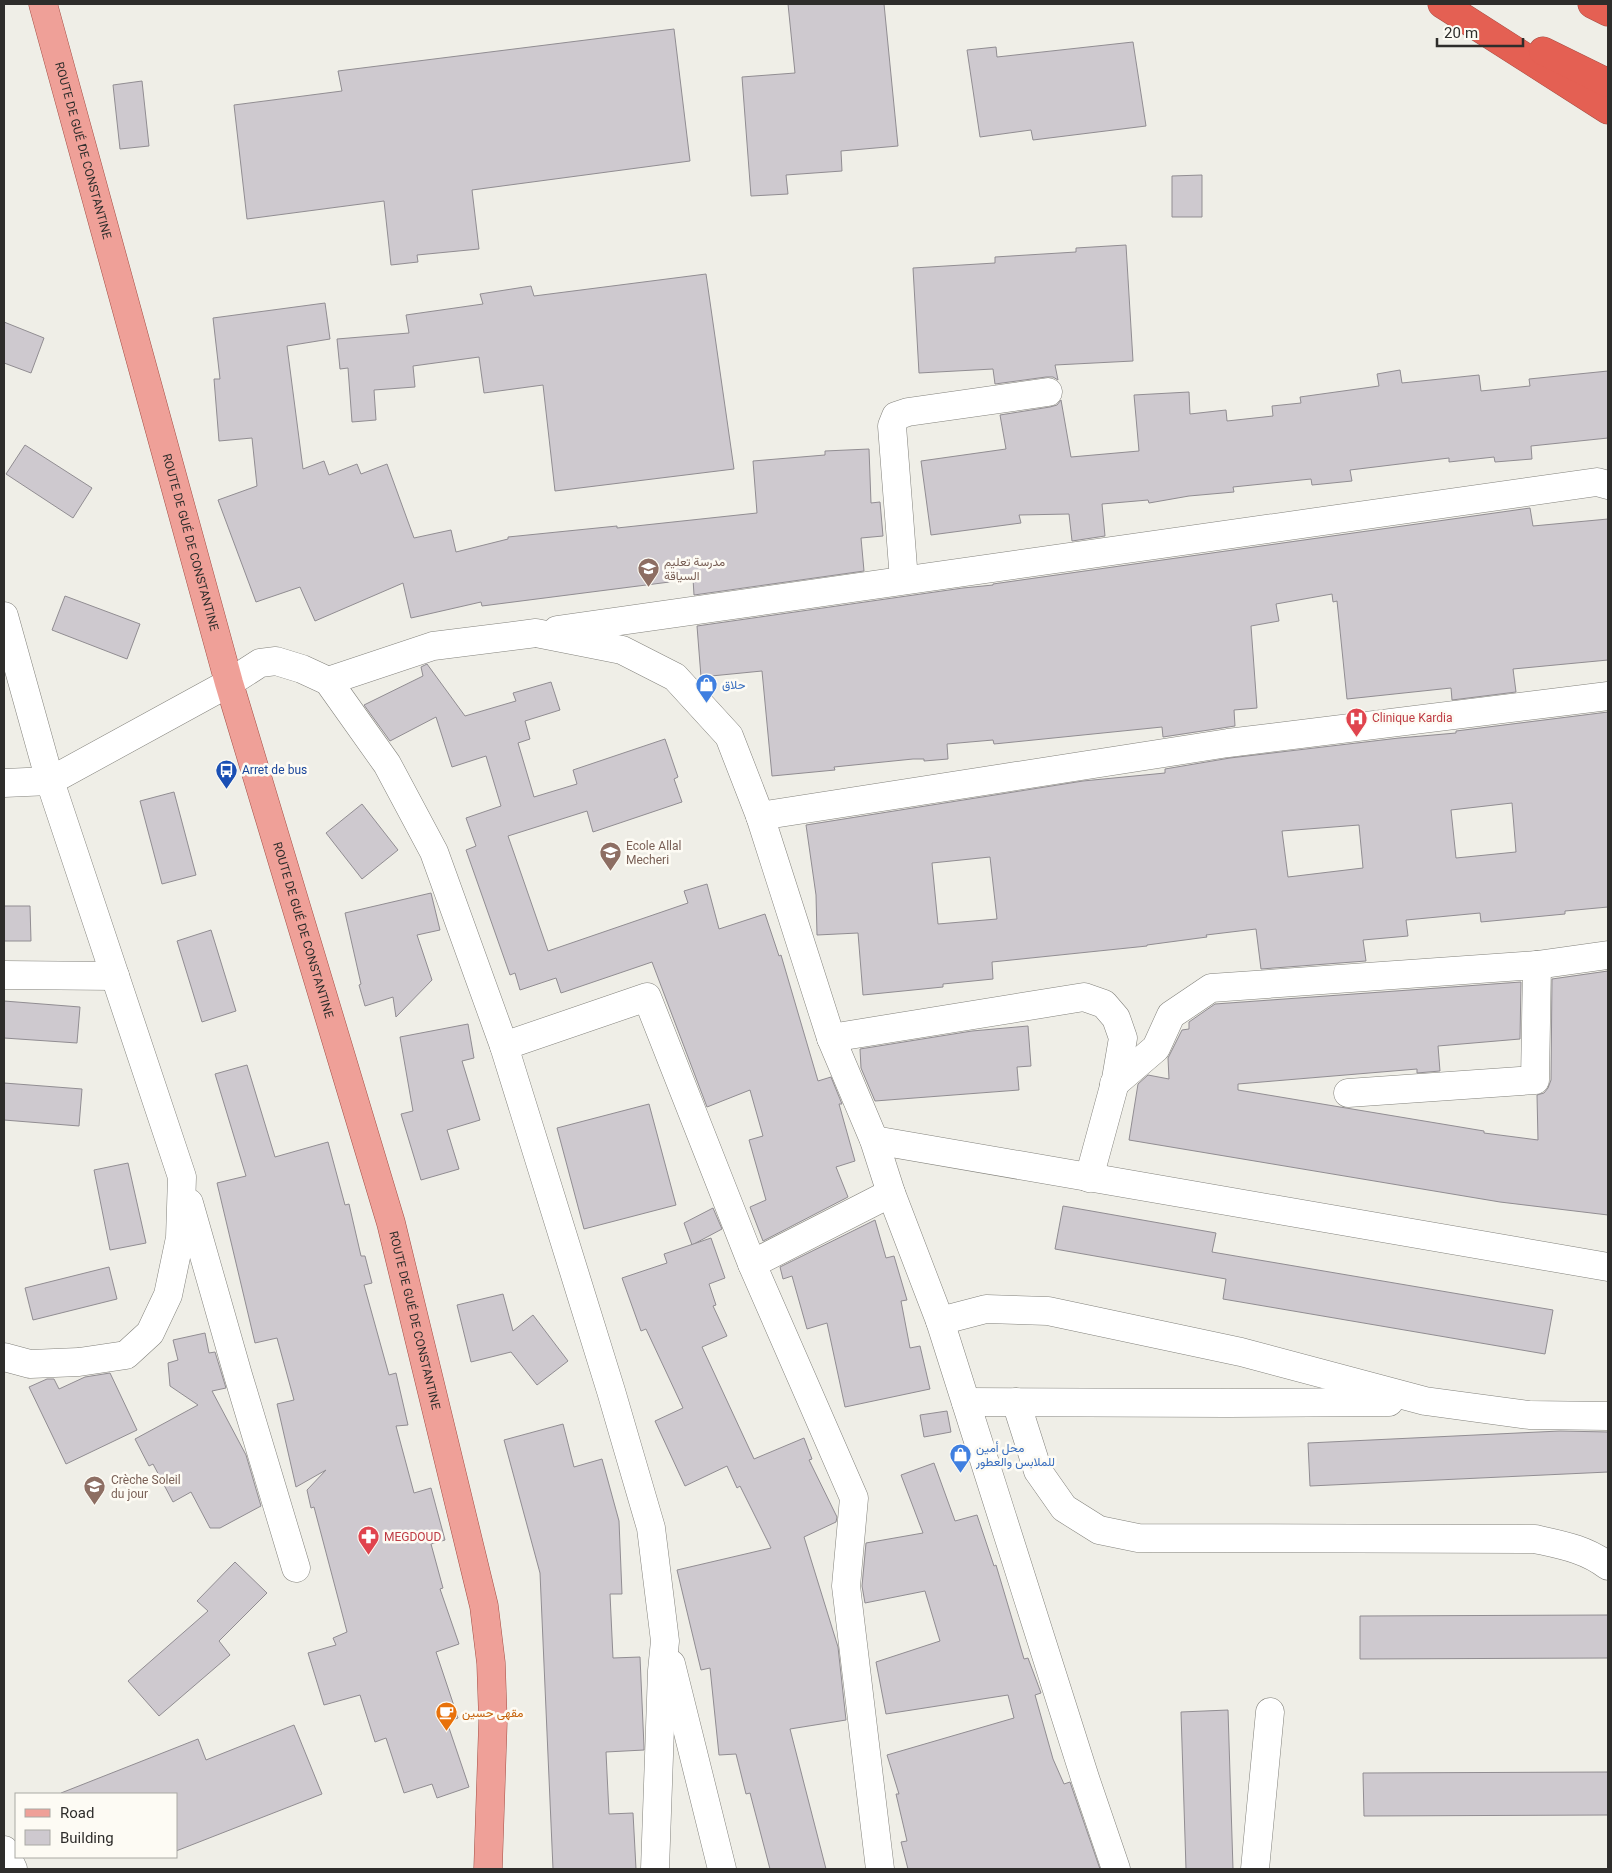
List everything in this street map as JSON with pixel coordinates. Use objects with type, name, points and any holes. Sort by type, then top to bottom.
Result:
[{"type":"highway","points":[[1442,4],[1608,110]]},
{"type":"highway","points":[[1448,4],[1608,82]]},
{"type":"highway","points":[[1592,4],[1608,12]]},
{"type":"main road","name":"ROUTE DE GUÉ DE CONSTANTINE","points":[[43,4],[229,683],[391,1223],[484,1606],[491,1663],[493,1721],[488,1869]]},
{"type":"street","points":[[904,580],[892,426],[896,416],[908,412],[1048,392]]},
{"type":"street","points":[[328,681],[433,646],[1597,482],[1608,484]]},
{"type":"street","points":[[4,616],[50,781],[182,1177],[238,1375],[296,1568]]},
{"type":"street","points":[[536,633],[622,650],[675,677],[729,736],[760,816],[832,1038],[874,1140],[891,1193],[940,1321],[1085,1778],[1116,1869]]},
{"type":"street","points":[[4,783],[50,781],[229,683],[260,663],[276,661],[302,669],[328,681],[387,764],[434,852],[504,1046],[611,1391],[651,1528],[665,1641],[722,1869]]},
{"type":"street","points":[[760,816],[1228,743],[1608,696]]},
{"type":"street","points":[[1114,1084],[1156,1048],[1171,1015],[1211,988],[1537,965],[1608,955]]},
{"type":"street","points":[[1348,1093],[1535,1080],[1537,965]]},
{"type":"street","points":[[4,976],[115,976]]},
{"type":"street","points":[[504,1046],[647,997],[752,1264],[854,1498],[846,1586],[880,1869]]},
{"type":"street","points":[[832,1038],[1084,998],[1104,1004],[1116,1018],[1123,1038],[1114,1084],[1090,1178]]},
{"type":"street","points":[[874,1140],[1608,1267]]},
{"type":"street","points":[[4,1356],[30,1364],[79,1362],[126,1355],[150,1333],[168,1295],[180,1238],[182,1177]]},
{"type":"street","points":[[752,1264],[891,1193]]},
{"type":"street","points":[[940,1321],[986,1309],[1048,1311],[1241,1352],[1425,1401],[1529,1415],[1608,1416]]},
{"type":"street","points":[[966,1402],[1237,1403],[1425,1401]]},
{"type":"street","points":[[1016,1402],[1038,1471],[1064,1508],[1099,1530],[1138,1538],[1535,1539],[1594,1555],[1608,1566]]},
{"type":"street","points":[[655,1869],[662,1671],[665,1641]]},
{"type":"street","points":[[1255,1869],[1270,1712]]},
{"type":"street","points":[[4,1850],[13,1869]]},
{"type":"building","points":[[788,4],[884,4],[898,146],[841,151],[842,171],[786,175],[788,194],[751,196],[742,77],[795,73]]},
{"type":"building","points":[[674,29],[690,161],[472,190],[479,249],[417,255],[418,262],[391,265],[384,201],[247,219],[234,105],[342,91],[338,71]]},
{"type":"building","points":[[1133,42],[1146,126],[1033,140],[1031,130],[980,137],[967,50],[996,47],[997,57]]},
{"type":"building","points":[[142,81],[149,146],[120,149],[113,85]]},
{"type":"building","points":[[1202,175],[1202,217],[1172,217],[1172,176]]},
{"type":"building","points":[[1126,245],[1133,361],[1055,365],[1058,380],[1053,377],[1046,377],[995,384],[993,369],[919,373],[913,268],[995,263],[995,257],[1076,252],[1076,248]]},
{"type":"building","points":[[706,274],[734,469],[555,491],[543,385],[484,393],[479,357],[413,366],[415,387],[374,390],[376,420],[352,422],[348,368],[340,369],[337,339],[409,333],[406,315],[483,304],[480,294],[531,286],[534,296]]},
{"type":"building","points":[[325,303],[330,339],[287,346],[303,469],[324,461],[329,475],[357,464],[361,474],[387,464],[414,538],[451,530],[456,552],[508,539],[508,537],[757,513],[753,461],[825,455],[825,451],[869,449],[871,503],[880,502],[883,536],[861,538],[864,571],[694,595],[693,579],[482,606],[481,602],[411,618],[403,583],[315,621],[300,587],[256,602],[218,500],[257,486],[252,438],[219,441],[214,379],[220,379],[213,318]]},
{"type":"building","points":[[4,322],[44,338],[31,373],[4,363]]},
{"type":"building","points":[[1400,370],[1402,383],[1479,375],[1481,391],[1530,386],[1529,379],[1608,371],[1608,438],[1531,446],[1532,459],[1495,462],[1494,457],[1449,462],[1449,458],[1350,470],[1352,481],[1312,485],[1311,479],[1233,487],[1234,492],[1189,496],[1149,503],[1148,500],[1102,504],[1105,536],[1072,541],[1069,514],[1019,515],[1021,523],[931,535],[921,461],[1006,449],[1000,415],[1050,407],[1057,405],[1061,400],[1071,457],[1139,451],[1134,395],[1189,392],[1190,414],[1226,410],[1227,421],[1273,416],[1272,406],[1301,403],[1300,397],[1379,386],[1377,374]]},
{"type":"building","points":[[25,445],[92,488],[73,518],[6,474]]},
{"type":"building","points":[[1530,508],[1533,526],[1608,519],[1608,660],[1513,669],[1516,692],[1452,700],[1451,688],[1347,699],[1337,601],[1333,602],[1332,594],[1276,604],[1279,621],[1251,626],[1257,708],[1234,710],[1235,726],[1163,737],[1162,727],[994,744],[993,740],[947,744],[948,759],[924,761],[924,759],[913,759],[834,767],[835,770],[772,776],[762,671],[701,677],[697,626]]},
{"type":"building","points":[[65,596],[140,624],[127,659],[52,630]]},
{"type":"building","points":[[427,664],[465,716],[516,701],[513,693],[551,682],[560,710],[525,721],[530,739],[518,743],[534,797],[577,784],[573,770],[665,739],[678,777],[674,779],[682,802],[593,832],[587,811],[508,836],[548,951],[688,903],[684,891],[707,884],[719,929],[765,914],[779,956],[781,955],[818,1081],[831,1077],[842,1104],[839,1104],[855,1161],[836,1167],[848,1197],[763,1241],[750,1207],[766,1200],[749,1140],[763,1136],[750,1090],[707,1107],[652,962],[561,993],[556,978],[520,990],[515,973],[510,975],[466,850],[476,846],[466,818],[501,806],[486,756],[452,767],[436,717],[390,741],[364,705],[423,676],[421,667]]},
{"type":"building","points":[[1608,712],[1608,907],[1565,911],[1565,914],[1481,922],[1480,913],[1406,920],[1408,936],[1363,940],[1366,961],[1261,969],[1256,929],[1206,935],[1207,937],[1147,946],[992,962],[993,979],[943,984],[943,987],[863,995],[858,933],[817,935],[816,895],[806,825],[1083,781],[1165,773],[1165,769],[1230,758],[1456,733],[1456,731]],"holes":[[[1512,803],[1516,852],[1456,858],[1451,810]],[[1359,825],[1363,868],[1288,877],[1282,831]],[[990,857],[997,919],[938,924],[932,863]]]},
{"type":"building","points":[[174,792],[196,875],[162,884],[140,801]]},
{"type":"building","points":[[362,804],[398,850],[362,879],[326,833]]},
{"type":"building","points":[[431,893],[440,930],[417,935],[432,980],[396,1017],[393,997],[365,1006],[345,913]]},
{"type":"building","points":[[4,906],[30,906],[31,941],[4,941]]},
{"type":"building","points":[[211,930],[236,1011],[202,1022],[177,941]]},
{"type":"building","points":[[1608,971],[1608,1215],[1500,1202],[1129,1140],[1138,1084],[1148,1075],[1169,1079],[1168,1058],[1182,1030],[1189,1029],[1189,1022],[1215,1004],[1521,982],[1520,1039],[1438,1046],[1440,1071],[1417,1073],[1417,1069],[1238,1084],[1238,1090],[1484,1131],[1484,1133],[1538,1140],[1537,1095],[1544,1093],[1551,1080],[1552,979]]},
{"type":"building","points":[[4,1001],[80,1007],[77,1043],[4,1038]]},
{"type":"building","points":[[468,1024],[474,1058],[462,1061],[480,1120],[447,1130],[459,1169],[421,1180],[401,1114],[413,1111],[400,1037]]},
{"type":"building","points":[[1028,1026],[1031,1066],[1017,1067],[1019,1090],[875,1101],[861,1068],[860,1049],[972,1031]]},
{"type":"building","points":[[247,1065],[275,1157],[328,1142],[345,1205],[349,1204],[361,1256],[365,1256],[372,1283],[364,1285],[389,1375],[396,1373],[408,1425],[396,1426],[414,1493],[431,1488],[445,1540],[431,1544],[443,1588],[440,1589],[459,1644],[436,1652],[458,1718],[447,1722],[469,1787],[437,1798],[432,1784],[404,1793],[386,1738],[375,1742],[360,1695],[324,1705],[308,1653],[336,1645],[333,1638],[347,1632],[314,1507],[311,1508],[307,1490],[326,1470],[296,1487],[277,1404],[294,1400],[277,1338],[255,1343],[217,1183],[246,1176],[215,1074]]},
{"type":"building","points":[[4,1083],[82,1089],[79,1126],[4,1120]]},
{"type":"building","points":[[649,1104],[676,1205],[584,1229],[557,1128]]},
{"type":"building","points":[[128,1163],[146,1243],[110,1250],[94,1170]]},
{"type":"building","points":[[1063,1206],[1216,1233],[1212,1252],[1553,1310],[1545,1354],[1223,1299],[1226,1279],[1055,1249]]},
{"type":"building","points":[[713,1208],[722,1229],[692,1245],[684,1223]]},
{"type":"building","points":[[875,1220],[886,1258],[894,1256],[907,1300],[901,1301],[910,1348],[920,1346],[930,1389],[845,1407],[827,1323],[807,1329],[792,1276],[783,1279],[780,1267]]},
{"type":"building","points":[[711,1238],[725,1278],[709,1284],[716,1305],[713,1306],[727,1336],[702,1347],[754,1459],[804,1438],[812,1459],[809,1460],[837,1517],[836,1522],[804,1537],[838,1647],[846,1720],[790,1729],[826,1869],[770,1869],[750,1793],[746,1794],[736,1754],[719,1755],[710,1668],[701,1670],[677,1570],[771,1548],[740,1486],[737,1488],[727,1466],[685,1486],[655,1421],[683,1408],[646,1329],[641,1331],[622,1278],[667,1263],[664,1254]]},
{"type":"building","points":[[109,1267],[117,1299],[33,1320],[25,1288]]},
{"type":"building","points":[[503,1294],[513,1331],[533,1315],[568,1361],[537,1385],[511,1352],[471,1362],[457,1305]]},
{"type":"building","points":[[205,1333],[209,1353],[215,1352],[226,1388],[212,1391],[246,1455],[261,1506],[220,1528],[210,1528],[191,1492],[173,1502],[153,1464],[149,1466],[135,1439],[198,1405],[170,1386],[168,1363],[178,1360],[173,1340]]},
{"type":"building","points":[[110,1373],[137,1430],[66,1464],[29,1387],[47,1379],[54,1379],[59,1389],[85,1377]]},
{"type":"building","points":[[947,1411],[951,1432],[924,1437],[920,1415]]},
{"type":"building","points":[[563,1424],[574,1467],[602,1459],[619,1521],[622,1594],[610,1594],[613,1658],[640,1657],[644,1750],[606,1752],[609,1814],[633,1813],[636,1869],[553,1869],[540,1573],[504,1440]]},
{"type":"building","points":[[1560,1431],[1608,1432],[1608,1472],[1310,1486],[1308,1443]]},
{"type":"building","points":[[934,1463],[955,1521],[977,1515],[994,1566],[996,1565],[1024,1659],[1028,1658],[1041,1693],[1035,1695],[1053,1759],[1064,1784],[1070,1782],[1100,1869],[908,1869],[901,1842],[907,1841],[896,1794],[899,1794],[887,1755],[1014,1718],[1008,1695],[886,1714],[876,1662],[940,1641],[925,1591],[865,1603],[862,1586],[866,1543],[923,1533],[901,1475]]},
{"type":"building","points":[[235,1562],[267,1593],[219,1641],[230,1655],[159,1716],[128,1681],[208,1611],[197,1601]]},
{"type":"building","points":[[1608,1615],[1608,1658],[1360,1659],[1360,1616]]},
{"type":"building","points":[[1228,1710],[1233,1869],[1186,1869],[1181,1712]]},
{"type":"building","points":[[294,1725],[322,1794],[178,1850],[178,1793],[61,1793],[198,1739],[206,1760]]},
{"type":"building","points":[[1608,1772],[1608,1815],[1364,1816],[1363,1773]]},
{"type":"place","name":"مدرسة تعليم السياقة","points":[[648,588]]},
{"type":"place","name":"حلاق","points":[[706,704]]},
{"type":"place","name":"Clinique Kardia","points":[[1356,737]]},
{"type":"place","name":"Arret de bus","points":[[226,789]]},
{"type":"place","name":"Ecole Allal Mecheri","points":[[610,872]]},
{"type":"place","name":"محل أمين للملابس والعطور","points":[[960,1474]]},
{"type":"place","name":"Crèche Soleil du jour","points":[[95,1506]]},
{"type":"place","name":"MEGDOUD","points":[[368,1556]]},
{"type":"place","name":"مقهى حسين","points":[[446,1732]]}]
